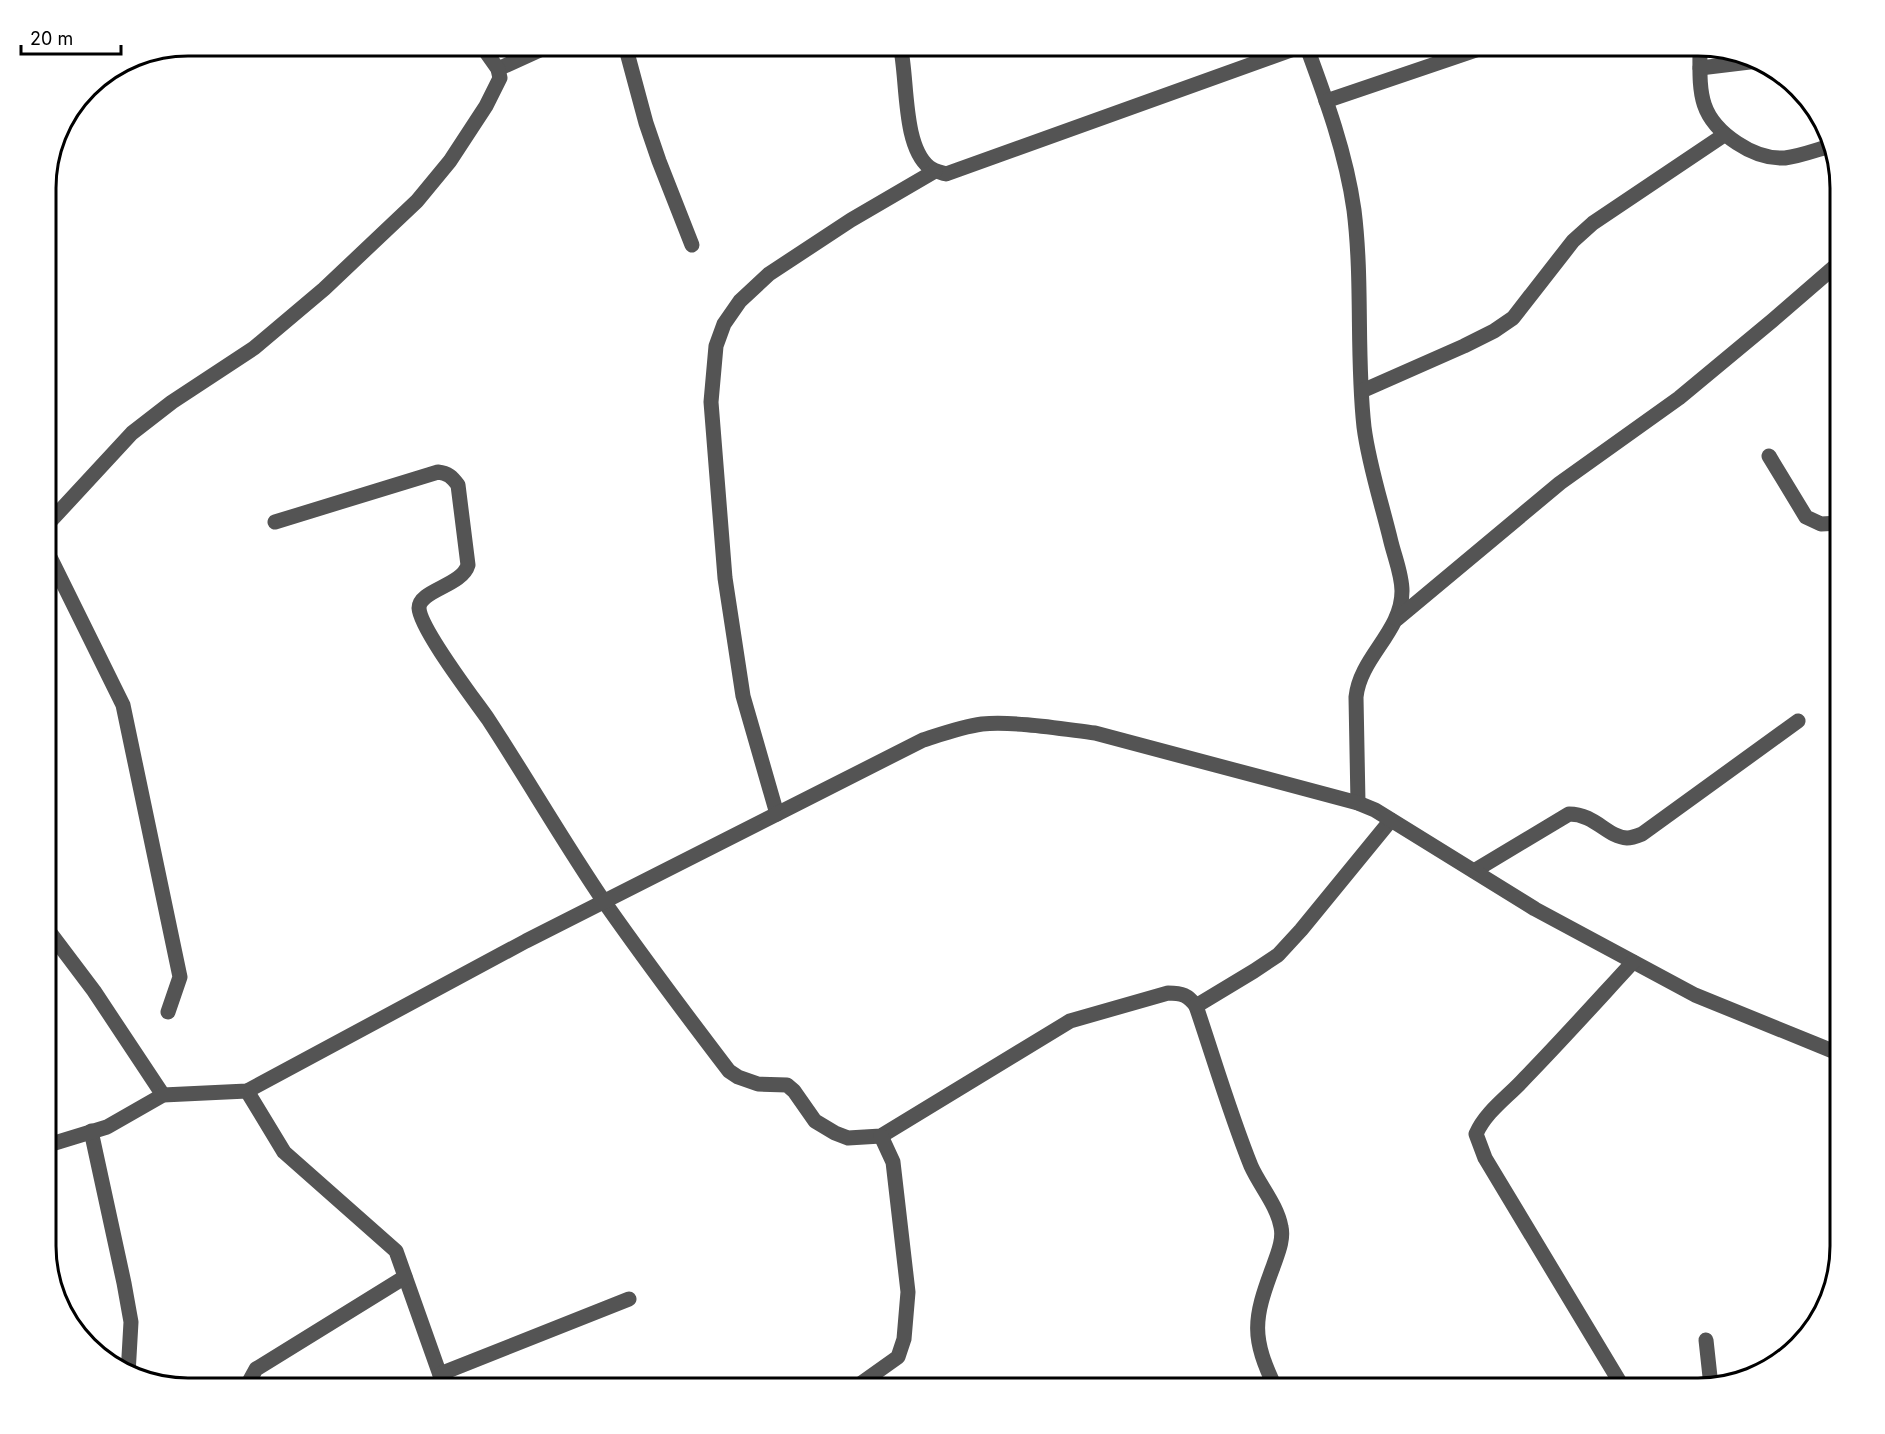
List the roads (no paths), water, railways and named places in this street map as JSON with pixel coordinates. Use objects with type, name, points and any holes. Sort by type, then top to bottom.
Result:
[{"type":"street","points":[[56,515],[132,433],[172,402],[254,348],[339,276],[417,201],[450,161],[486,106],[500,78],[498,69],[489,56]]},
{"type":"street","points":[[498,69],[527,56]]},
{"type":"street","points":[[628,56],[650,133],[692,245]]},
{"type":"street","points":[[903,56],[907,113],[920,156],[927,166],[946,174],[1276,56]]},
{"type":"street","points":[[1310,56],[1346,166],[1354,211],[1358,258],[1362,391],[1369,454],[1402,590],[1397,619]]},
{"type":"street","points":[[1326,101],[1459,56]]},
{"type":"street","points":[[1700,56],[1700,86],[1708,117],[1724,135],[1754,154],[1774,157],[1784,158],[1823,148]]},
{"type":"street","points":[[1700,68],[1740,63]]},
{"type":"street","points":[[1362,391],[1494,331],[1513,318],[1573,241],[1593,223],[1724,135]]},
{"type":"street","points":[[777,814],[743,696],[725,578],[711,402],[716,346],[724,324],[741,301],[769,274],[851,220],[935,171]]},
{"type":"street","points":[[1358,803],[1357,684],[1362,671],[1397,619],[1560,483],[1679,398],[1830,271]]},
{"type":"street","points":[[1769,456],[1806,517],[1821,524],[1830,524]]},
{"type":"street","points":[[274,522],[438,472],[451,476],[458,485],[468,565],[463,576],[423,598],[419,607],[422,618],[456,675],[487,719],[604,902],[729,1071],[758,1084],[787,1085],[815,1120],[848,1138],[881,1136],[1070,1021],[1168,993],[1183,993],[1190,998],[1196,1006],[1252,1167],[1282,1228],[1281,1242],[1262,1295],[1256,1327],[1271,1378]]},
{"type":"street","points":[[56,569],[123,705],[180,977],[168,1012]]},
{"type":"street","points":[[1474,872],[1569,814],[1582,814],[1620,837],[1629,839],[1642,834],[1798,721]]},
{"type":"street","points":[[56,1142],[107,1127],[163,1095],[247,1091],[526,941],[923,740],[954,730],[984,724],[1059,728],[1095,733],[1358,803],[1375,810],[1535,909],[1695,995],[1830,1050]]},
{"type":"street","points":[[1196,1006],[1278,955],[1391,820]]},
{"type":"street","points":[[56,941],[94,992],[163,1095]]},
{"type":"street","points":[[1617,1378],[1485,1158],[1476,1134],[1485,1118],[1633,962]]},
{"type":"street","points":[[247,1091],[284,1152],[396,1251],[441,1378]]},
{"type":"street","points":[[91,1131],[124,1283],[130,1322],[128,1365]]},
{"type":"street","points":[[868,1378],[897,1357],[904,1339],[908,1292],[893,1162],[881,1136]]},
{"type":"street","points":[[251,1378],[256,1369],[405,1277]]},
{"type":"street","points":[[451,1378],[629,1299]]},
{"type":"street","points":[[1706,1340],[1710,1378]]}]
